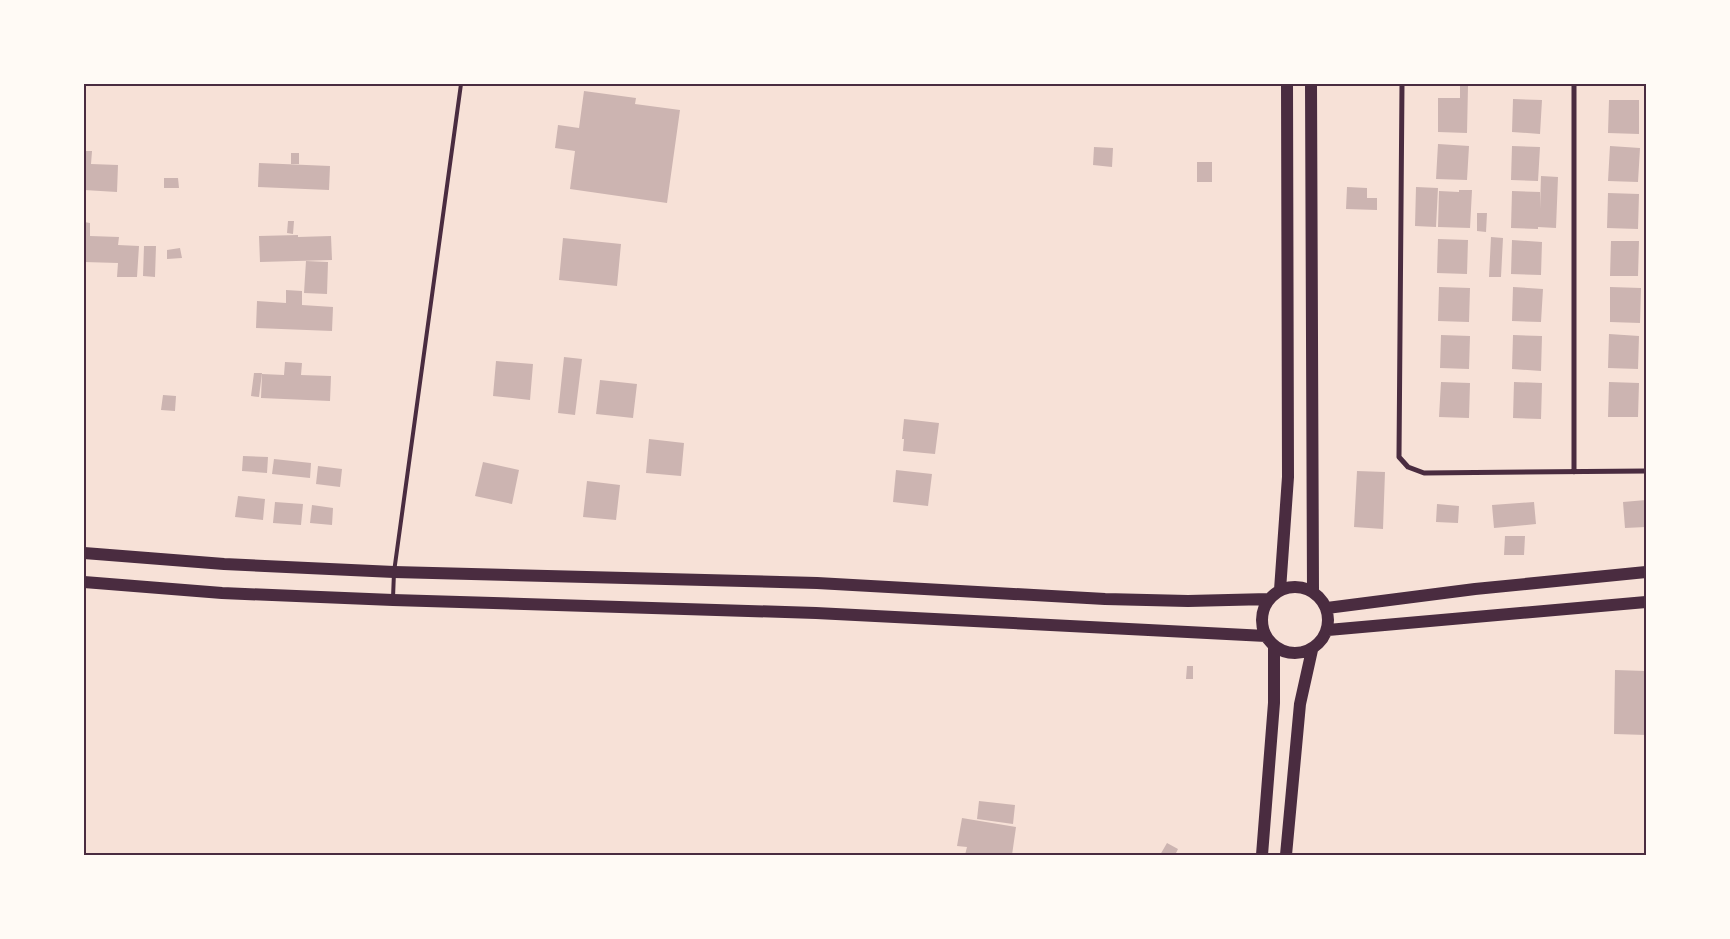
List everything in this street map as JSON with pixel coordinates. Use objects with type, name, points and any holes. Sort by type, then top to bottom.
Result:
[{"type":"main road","points":[[1280,590],[1288,477],[1287,84]]},
{"type":"main road","points":[[1311,84],[1313,592]]},
{"type":"main road","points":[[84,553],[224,564],[394,572],[818,583],[1105,599],[1269,599]]},
{"type":"main road","points":[[1327,608],[1475,589],[1646,572]]},
{"type":"main road","points":[[84,582],[222,593],[816,613],[1266,636]]},
{"type":"main road","points":[[1291,587],[1303,587],[1313,592],[1327,608],[1328,630],[1322,642],[1312,650],[1299,654],[1285,653],[1274,646],[1266,636],[1262,624],[1263,610],[1269,599],[1280,590],[1291,587]]},
{"type":"main road","points":[[1328,630],[1646,602]]},
{"type":"main road","points":[[1262,855],[1274,703],[1274,646]]},
{"type":"main road","points":[[1286,855],[1300,704],[1312,650]]},
{"type":"street","points":[[1402,84],[1399,456],[1408,467],[1424,473],[1646,471]]},
{"type":"street","points":[[1574,84],[1574,472]]},
{"type":"lane","points":[[393,600],[394,572],[461,84]]},
{"type":"building","points":[[1460,86],[1468,86],[1467,133],[1438,132],[1438,98],[1460,98]]},
{"type":"building","points":[[584,91],[636,98],[635,104],[680,110],[667,203],[570,189],[575,151],[555,148],[558,125],[579,128]]},
{"type":"building","points":[[1513,99],[1542,100],[1540,134],[1512,132]]},
{"type":"building","points":[[1609,100],[1639,100],[1639,134],[1608,133]]},
{"type":"building","points":[[1438,144],[1469,146],[1467,180],[1436,179]]},
{"type":"building","points":[[1512,146],[1540,147],[1538,181],[1511,180]]},
{"type":"building","points":[[1610,146],[1640,148],[1638,182],[1608,181]]},
{"type":"building","points":[[1094,147],[1113,148],[1112,167],[1093,165]]},
{"type":"building","points":[[84,151],[92,151],[91,164],[118,165],[117,192],[84,190]]},
{"type":"building","points":[[291,153],[299,153],[299,164],[291,164]]},
{"type":"building","points":[[1197,162],[1212,162],[1212,182],[1197,182]]},
{"type":"building","points":[[259,163],[330,166],[329,190],[258,187]]},
{"type":"building","points":[[1541,176],[1558,177],[1556,228],[1511,228],[1512,191],[1540,192],[1540,209]]},
{"type":"building","points":[[164,178],[178,178],[179,188],[164,188]]},
{"type":"building","points":[[1347,187],[1367,188],[1367,198],[1377,198],[1377,210],[1346,209]]},
{"type":"building","points":[[1416,187],[1438,188],[1436,227],[1415,226]]},
{"type":"building","points":[[1459,190],[1472,190],[1470,228],[1438,227],[1439,191],[1459,192]]},
{"type":"building","points":[[1608,193],[1639,194],[1638,229],[1607,228]]},
{"type":"building","points":[[1477,213],[1487,213],[1486,232],[1477,231]]},
{"type":"building","points":[[288,221],[294,221],[293,234],[287,233]]},
{"type":"building","points":[[84,222],[90,223],[90,236],[119,237],[118,245],[139,246],[137,277],[117,277],[118,263],[84,262]]},
{"type":"building","points":[[298,235],[298,237],[331,236],[332,260],[260,262],[259,236]]},
{"type":"building","points":[[1491,237],[1503,238],[1501,277],[1489,277]]},
{"type":"building","points":[[563,238],[621,244],[617,286],[559,280]]},
{"type":"building","points":[[1438,239],[1468,240],[1467,274],[1437,273]]},
{"type":"building","points":[[1512,240],[1542,242],[1541,275],[1511,274]]},
{"type":"building","points":[[1611,241],[1639,241],[1638,276],[1610,276]]},
{"type":"building","points":[[144,246],[156,246],[155,277],[143,276]]},
{"type":"building","points":[[180,248],[182,258],[167,259],[167,250]]},
{"type":"building","points":[[306,261],[328,262],[327,294],[304,293]]},
{"type":"building","points":[[1439,287],[1470,288],[1469,322],[1438,321]]},
{"type":"building","points":[[1513,287],[1543,289],[1541,322],[1512,321]]},
{"type":"building","points":[[1610,287],[1641,288],[1640,323],[1610,322]]},
{"type":"building","points":[[286,290],[302,291],[302,305],[333,307],[332,331],[256,328],[257,301],[286,303]]},
{"type":"building","points":[[1609,334],[1639,336],[1638,369],[1608,368]]},
{"type":"building","points":[[1441,335],[1470,336],[1469,369],[1440,368]]},
{"type":"building","points":[[1513,335],[1542,336],[1541,371],[1512,369]]},
{"type":"building","points":[[564,357],[582,359],[575,415],[558,413]]},
{"type":"building","points":[[496,361],[533,364],[530,400],[493,396]]},
{"type":"building","points":[[285,362],[302,363],[301,375],[331,376],[330,401],[261,398],[262,374],[284,375]]},
{"type":"building","points":[[254,373],[262,373],[259,397],[251,396]]},
{"type":"building","points":[[600,380],[637,384],[633,418],[596,414]]},
{"type":"building","points":[[1441,382],[1470,383],[1469,418],[1439,417]]},
{"type":"building","points":[[1514,382],[1542,383],[1541,419],[1513,418]]},
{"type":"building","points":[[1609,382],[1639,383],[1638,417],[1608,417]]},
{"type":"building","points":[[163,395],[176,396],[175,411],[161,410]]},
{"type":"building","points":[[904,419],[939,423],[935,454],[903,451]]},
{"type":"building","points":[[649,439],[684,443],[681,476],[646,473]]},
{"type":"building","points":[[243,456],[268,457],[267,473],[242,471]]},
{"type":"building","points":[[274,459],[311,463],[310,478],[272,474]]},
{"type":"building","points":[[483,462],[519,470],[512,504],[475,496]]},
{"type":"building","points":[[318,466],[342,469],[340,487],[316,484]]},
{"type":"building","points":[[896,470],[932,474],[928,506],[893,502]]},
{"type":"building","points":[[1357,471],[1385,472],[1383,529],[1354,527]]},
{"type":"building","points":[[587,481],[620,485],[616,520],[583,517]]},
{"type":"building","points":[[238,496],[265,499],[263,520],[235,517]]},
{"type":"building","points":[[1646,500],[1646,527],[1625,528],[1623,502]]},
{"type":"building","points":[[275,502],[303,504],[301,525],[273,523]]},
{"type":"building","points":[[1534,502],[1536,524],[1494,528],[1492,505]]},
{"type":"building","points":[[1437,504],[1459,506],[1458,523],[1436,522]]},
{"type":"building","points":[[312,505],[333,508],[332,525],[310,523]]},
{"type":"building","points":[[1505,536],[1525,536],[1524,555],[1504,555]]},
{"type":"building","points":[[1187,666],[1193,666],[1193,679],[1186,679]]},
{"type":"building","points":[[1615,670],[1646,671],[1646,735],[1614,734]]},
{"type":"building","points":[[979,801],[1015,805],[1013,824],[977,819]]},
{"type":"building","points":[[962,818],[1016,827],[1012,855],[965,855],[967,847],[957,846]]},
{"type":"building","points":[[1167,843],[1178,849],[1175,855],[1160,855]]}]
